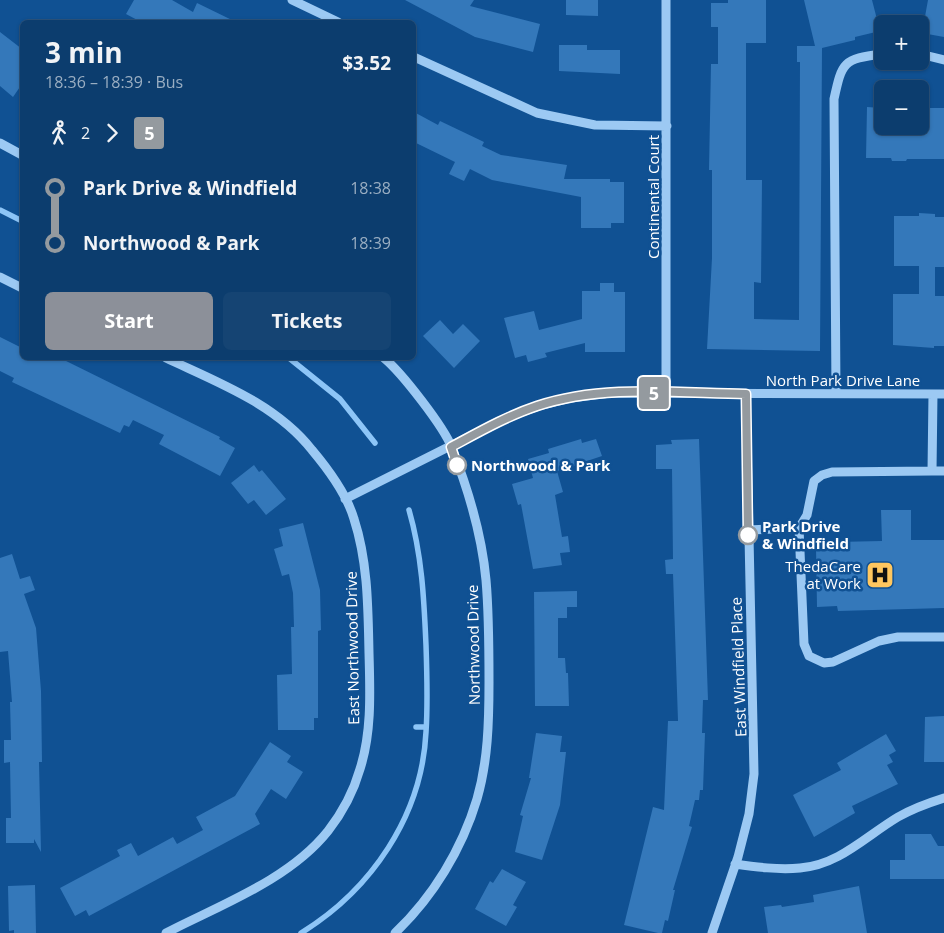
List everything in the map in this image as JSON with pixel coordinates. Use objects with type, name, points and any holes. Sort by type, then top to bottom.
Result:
[{"type":"street","points":[[292,0],[334,20]]},
{"type":"street","name":"Continental Court","points":[[666,0],[666,393]]},
{"type":"street","points":[[836,393],[834,99],[840,71],[848,62],[874,56]]},
{"type":"street","points":[[929,56],[944,60]]},
{"type":"street","points":[[416,59],[538,113],[595,125],[667,126]]},
{"type":"street","points":[[0,143],[20,154]]},
{"type":"street","points":[[0,277],[20,287]]},
{"type":"street","name":"East Northwood Drive","points":[[166,933],[287,868],[313,847],[329,830],[347,801],[361,768],[368,730],[370,689],[366,572],[354,518],[345,499],[312,449],[281,419],[262,406],[170,360]]},
{"type":"street","name":"Northwood Drive","points":[[386,360],[424,404],[451,447],[475,520],[486,579],[489,666],[486,758],[477,798],[460,843],[444,872],[395,933]]},
{"type":"street","name":"North Park Drive Lane","points":[[345,499],[508,417],[538,406],[591,395],[666,393],[944,394]]},
{"type":"street","name":"East Windfield Place","points":[[712,933],[749,814],[754,774],[755,737],[748,530],[746,394]]},
{"type":"street","points":[[932,470],[934,394]]},
{"type":"street","points":[[944,471],[832,472],[822,475],[814,481],[807,515],[800,528],[804,644],[809,656],[824,663],[832,662],[879,641],[898,637],[944,636]]},
{"type":"street","points":[[748,530],[800,528]]},
{"type":"street","points":[[735,864],[776,869],[801,868],[823,863],[843,855],[898,817],[944,798]]},
{"type":"building","points":[[134,0],[172,0],[193,12],[197,3],[232,20],[137,20],[126,14]]},
{"type":"building","points":[[405,0],[474,0],[470,6],[540,24],[533,52],[475,37]]},
{"type":"building","points":[[566,0],[598,0],[598,16],[566,15]]},
{"type":"building","points":[[728,0],[766,0],[766,43],[746,43],[746,180],[762,180],[761,283],[754,282],[754,319],[799,320],[800,62],[797,62],[797,46],[815,46],[804,0],[872,0],[876,15],[874,15],[874,32],[855,37],[855,40],[822,48],[820,351],[707,349],[712,258],[712,170],[709,170],[711,64],[718,64],[718,27],[711,27],[711,3],[728,3]]},
{"type":"building","points":[[928,0],[944,0],[944,37],[929,34],[929,15],[925,15]]},
{"type":"building","points":[[0,32],[20,47],[20,87],[13,97],[0,86]]},
{"type":"building","points":[[559,45],[587,45],[587,50],[620,50],[620,74],[559,71]]},
{"type":"building","points":[[867,107],[874,107],[874,135],[929,135],[929,108],[944,108],[944,159],[892,161],[891,158],[866,158]]},
{"type":"building","points":[[416,113],[438,125],[440,121],[484,142],[482,146],[501,155],[567,165],[564,179],[610,179],[610,182],[624,182],[624,223],[611,223],[611,228],[581,228],[581,197],[492,180],[470,169],[464,181],[449,174],[455,162],[416,143]]},
{"type":"building","points":[[919,213],[935,214],[935,217],[944,217],[944,267],[935,267],[935,296],[944,296],[944,346],[934,346],[934,348],[893,345],[893,294],[919,294],[919,266],[894,266],[894,216],[919,216]]},
{"type":"building","points":[[600,283],[614,283],[614,292],[625,292],[625,352],[585,352],[585,343],[545,353],[547,357],[528,362],[526,355],[515,358],[504,318],[534,311],[539,330],[582,319],[582,291],[600,291]]},
{"type":"building","points":[[440,320],[453,334],[463,324],[480,341],[454,368],[423,336]]},
{"type":"building","points":[[0,337],[20,347],[20,360],[64,360],[220,437],[219,439],[235,448],[220,476],[159,444],[164,435],[133,420],[129,427],[124,425],[120,433],[12,382],[14,378],[0,371]]},
{"type":"building","points":[[581,439],[582,443],[596,439],[602,456],[557,471],[563,492],[555,495],[562,537],[568,536],[570,552],[560,553],[562,565],[533,569],[521,504],[518,505],[512,484],[533,478],[528,459],[549,453],[548,449]]},
{"type":"building","points":[[699,439],[708,700],[703,700],[702,733],[705,733],[703,790],[700,790],[699,800],[695,800],[689,826],[692,827],[673,890],[675,890],[668,921],[665,920],[662,933],[658,933],[624,925],[653,807],[664,810],[668,721],[678,721],[673,574],[666,574],[665,560],[673,559],[672,469],[656,469],[656,445],[672,444],[671,440]]},
{"type":"building","points":[[254,465],[259,472],[262,470],[286,499],[266,515],[254,500],[248,504],[231,483]]},
{"type":"building","name":"ThedaCare at Work","points":[[881,510],[911,510],[911,540],[944,540],[944,608],[838,611],[837,606],[817,607],[816,547],[836,547],[836,542],[882,541]]},
{"type":"building","points":[[303,523],[320,590],[321,630],[318,631],[318,718],[314,718],[314,730],[278,730],[277,675],[292,674],[291,627],[294,627],[293,593],[289,574],[282,576],[274,549],[283,546],[279,529]]},
{"type":"building","points":[[12,554],[20,579],[30,576],[35,590],[24,594],[36,628],[41,691],[42,762],[39,762],[41,852],[34,839],[34,843],[6,843],[6,818],[11,818],[10,762],[4,763],[4,740],[11,740],[10,702],[12,702],[8,651],[0,652],[0,558]]},
{"type":"building","points":[[577,591],[577,607],[567,607],[567,618],[558,618],[558,658],[565,658],[566,673],[568,673],[569,706],[535,706],[534,592]]},
{"type":"building","points":[[944,716],[944,762],[924,762],[925,717]]},
{"type":"building","points":[[536,733],[562,736],[560,752],[566,752],[560,805],[542,860],[515,852],[523,816],[520,815],[531,778],[529,778]]},
{"type":"building","points":[[886,734],[896,751],[889,755],[893,762],[887,765],[898,784],[852,806],[855,813],[814,837],[793,795],[841,770],[837,763]]},
{"type":"building","points":[[270,742],[291,756],[287,762],[303,772],[286,799],[271,789],[255,814],[260,824],[89,916],[86,910],[75,916],[60,888],[120,856],[117,850],[131,843],[138,856],[173,837],[177,844],[203,830],[196,817],[235,796]]},
{"type":"building","points":[[905,834],[931,834],[938,846],[944,846],[944,879],[890,879],[890,860],[905,860]]},
{"type":"building","points":[[502,869],[526,882],[513,905],[517,907],[506,926],[475,909],[490,881],[493,883]]},
{"type":"building","points":[[35,885],[36,933],[14,933],[14,930],[9,931],[8,886]]},
{"type":"building","points":[[859,886],[867,933],[768,933],[764,907],[781,905],[782,907],[814,902],[813,895]]},
{"type":"waterway","points":[[0,210],[20,220]]},
{"type":"waterway","points":[[291,360],[340,399],[375,443]]},
{"type":"waterway","points":[[301,933],[350,895],[370,873],[388,848],[403,821],[415,793],[422,763],[426,732],[427,678],[420,560],[409,510]]},
{"type":"waterway","points":[[416,727],[426,727]]},
{"type":"bus line","name":"5","points":[[457,465],[451,447],[508,417],[538,406],[571,398],[610,393],[746,394],[748,535]]},
{"type":"place","name":"Northwood & Park","points":[[457,465]]},
{"type":"place","name":"Park Drive & Windfield","points":[[748,535]]},
{"type":"place","name":"ThedaCare at Work","points":[[880,575]]}]
